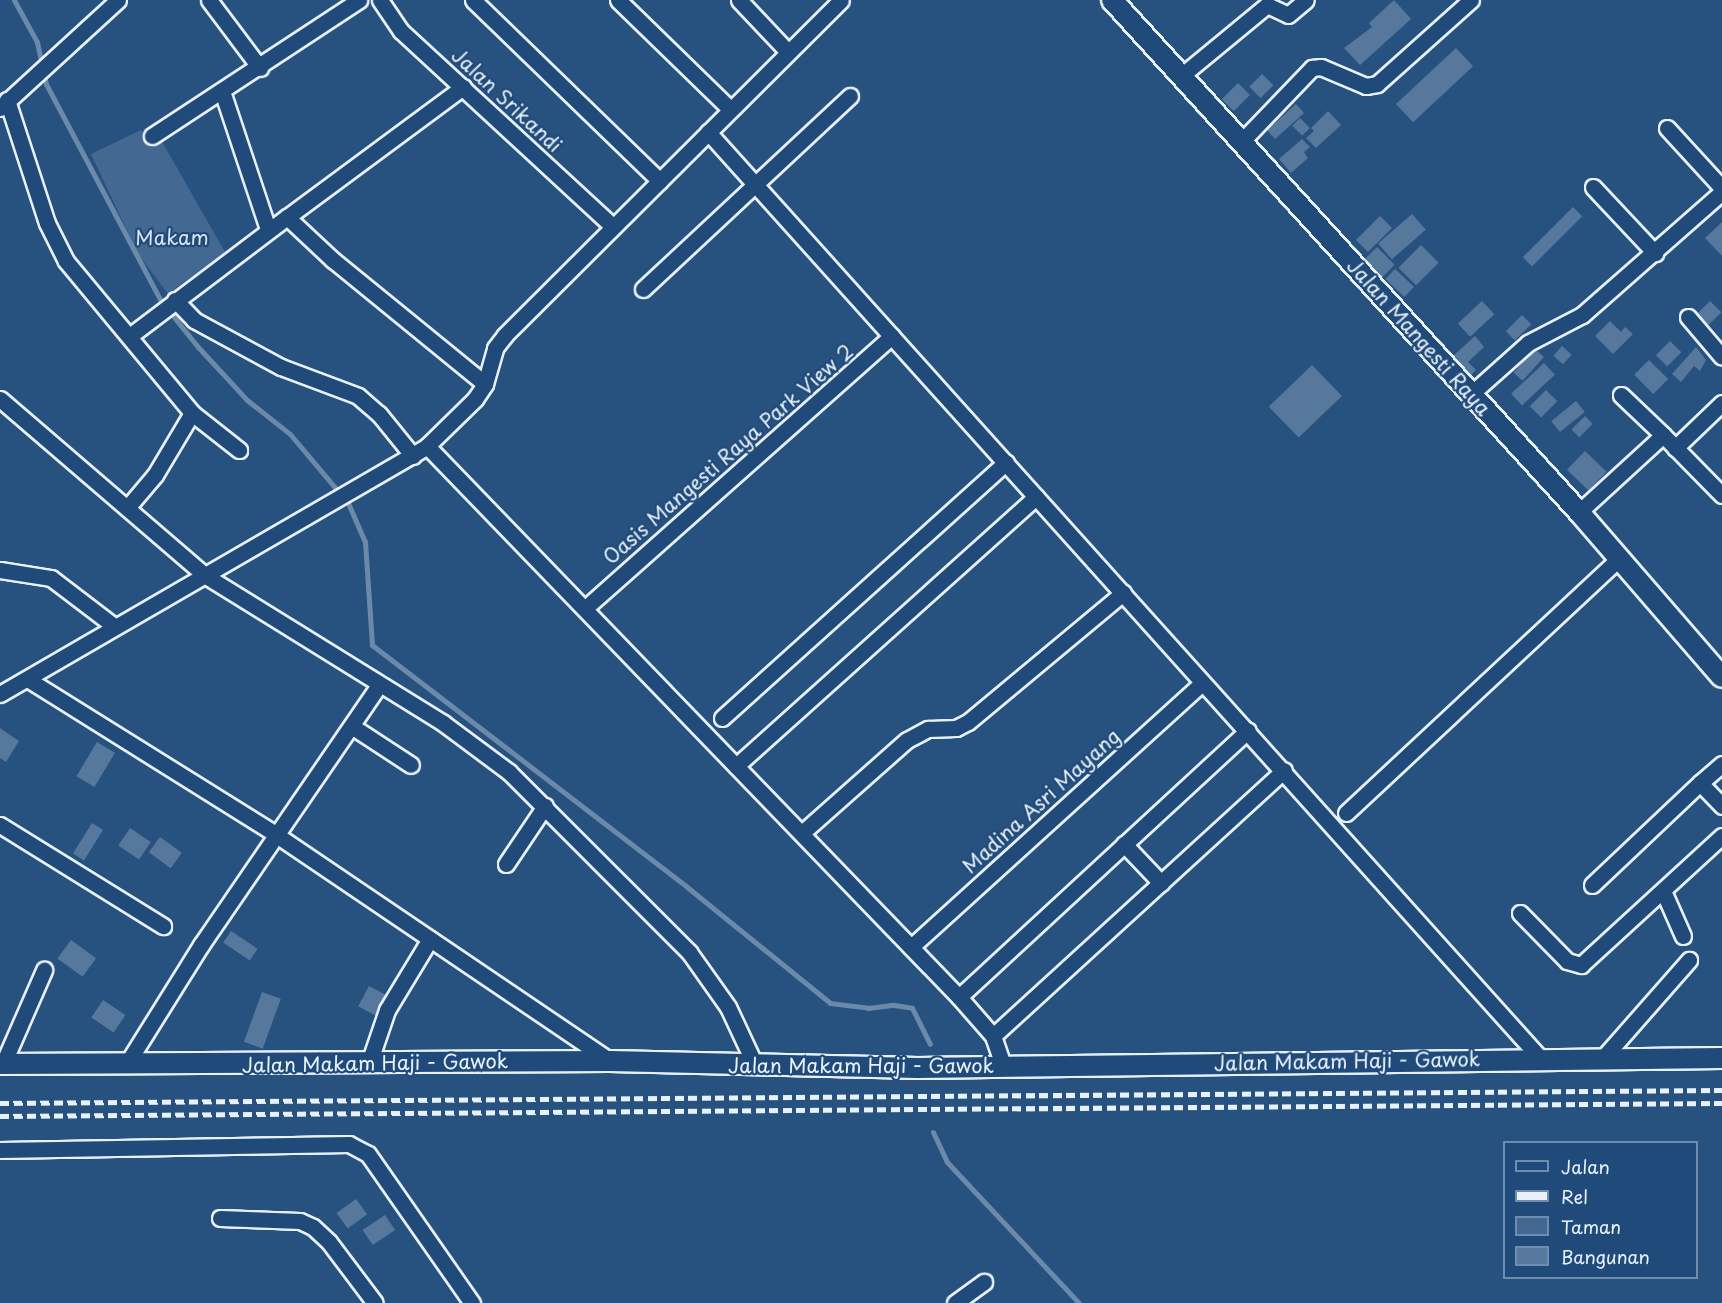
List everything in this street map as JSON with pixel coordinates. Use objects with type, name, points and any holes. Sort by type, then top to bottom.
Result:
[{"type":"street","points":[[118,0],[4,104],[57,246],[89,292],[131,335],[192,413],[239,450]]},
{"type":"street","points":[[209,0],[260,68]]},
{"type":"street","points":[[152,136],[260,68],[359,0]]},
{"type":"street","name":"Jalan Srikandi","points":[[380,0],[401,31],[612,226]]},
{"type":"street","points":[[473,0],[660,181]]},
{"type":"street","points":[[618,0],[729,108]]},
{"type":"street","points":[[740,0],[787,51]]},
{"type":"street","points":[[0,694],[29,680],[114,626],[206,576],[427,446],[458,418],[485,384],[500,340],[612,226],[660,181],[729,108],[840,0]]},
{"type":"street","name":"Jalan Mangesti Raya","points":[[1112,0],[1718,665]]},
{"type":"street","points":[[1181,76],[1265,3],[1288,15],[1306,0]]},
{"type":"street","points":[[1242,142],[1312,68],[1321,67],[1366,86],[1377,84],[1471,0]]},
{"type":"street","points":[[131,335],[268,230],[463,87]]},
{"type":"street","points":[[222,91],[268,230]]},
{"type":"street","points":[[643,289],[850,96]]},
{"type":"street","points":[[1471,394],[1528,343],[1582,315],[1655,253],[1722,190],[1667,128]]},
{"type":"street","points":[[708,132],[1284,770],[1541,1059]]},
{"type":"street","points":[[1593,187],[1655,253]]},
{"type":"street","points":[[287,217],[333,260],[485,384]]},
{"type":"street","points":[[170,304],[194,320],[281,367],[358,396],[380,414],[413,456]]},
{"type":"street","points":[[1688,317],[1722,357]]},
{"type":"street","name":"Oasis Mangesti Raya Park View 2","points":[[591,603],[892,336]]},
{"type":"street","points":[[1621,395],[1722,495]]},
{"type":"street","points":[[0,399],[206,576],[477,746],[544,806],[689,952],[728,1007],[755,1065]]},
{"type":"street","points":[[1675,448],[1722,404]]},
{"type":"street","points":[[127,508],[154,475],[192,413]]},
{"type":"street","points":[[1579,512],[1663,435]]},
{"type":"street","points":[[427,446],[959,997],[993,1036],[1003,1065]]},
{"type":"street","points":[[722,718],[1006,462]]},
{"type":"street","points":[[736,766],[1036,497]]},
{"type":"street","points":[[1346,813],[1619,558]]},
{"type":"street","points":[[0,570],[51,578],[114,626]]},
{"type":"street","points":[[804,831],[907,740],[928,729],[956,728],[968,722],[1123,593]]},
{"type":"street","points":[[29,680],[275,834],[610,1061]]},
{"type":"street","points":[[126,1065],[275,834],[353,727],[378,685]]},
{"type":"street","name":"Madina Asri Mayang","points":[[911,947],[1198,687]]},
{"type":"street","points":[[353,727],[411,765]]},
{"type":"street","points":[[959,997],[1248,730]]},
{"type":"street","points":[[1592,885],[1722,764]]},
{"type":"street","points":[[993,1036],[1284,770]]},
{"type":"street","points":[[1700,783],[1722,806]]},
{"type":"street","points":[[506,864],[544,806]]},
{"type":"street","points":[[0,825],[163,926]]},
{"type":"street","points":[[1520,913],[1577,966],[1664,893],[1722,836]]},
{"type":"street","points":[[1124,844],[1161,883]]},
{"type":"street","points":[[1664,893],[1683,936]]},
{"type":"street","points":[[369,1063],[387,1010],[430,939]]},
{"type":"street","points":[[1602,1059],[1689,960]]},
{"type":"street","points":[[2,1064],[44,970]]},
{"type":"street","name":"Jalan Makam Haji - Gawok","points":[[2,1064],[610,1061],[918,1068],[1003,1065],[1722,1058]]},
{"type":"street","points":[[0,1150],[349,1144],[368,1154],[472,1303]]},
{"type":"street","points":[[220,1218],[300,1221],[313,1227],[329,1242],[375,1303]]},
{"type":"street","points":[[955,1303],[984,1282]]},
{"type":"green space","name":"Makam","points":[[141,130],[150,142],[160,138],[225,252],[168,294],[138,254],[91,154]]},
{"type":"building","points":[[1394,0],[1411,19],[1360,65],[1344,48],[1372,27],[1369,23]]},
{"type":"building","points":[[1456,48],[1473,66],[1413,122],[1396,104]]},
{"type":"building","points":[[1262,74],[1273,85],[1261,98],[1249,87]]},
{"type":"building","points":[[1238,83],[1250,95],[1234,111],[1222,99]]},
{"type":"building","points":[[1296,104],[1304,113],[1275,139],[1267,130]]},
{"type":"building","points":[[1328,111],[1341,125],[1316,148],[1306,138],[1314,131],[1311,128]]},
{"type":"building","points":[[1300,118],[1310,128],[1302,136],[1292,126]]},
{"type":"building","points":[[1302,139],[1310,147],[1304,152],[1308,158],[1291,173],[1279,159]]},
{"type":"building","points":[[1573,207],[1582,216],[1532,266],[1523,257]]},
{"type":"building","points":[[1412,214],[1426,230],[1392,259],[1378,244]]},
{"type":"building","points":[[1380,216],[1392,228],[1368,252],[1356,240]]},
{"type":"building","points":[[1722,222],[1722,256],[1705,238]]},
{"type":"building","points":[[1421,245],[1439,263],[1416,285],[1398,268]]},
{"type":"building","points":[[1377,247],[1395,265],[1382,277],[1364,260]]},
{"type":"building","points":[[1395,269],[1414,287],[1404,297],[1385,279]]},
{"type":"building","points":[[1482,301],[1494,314],[1470,337],[1458,324]]},
{"type":"building","points":[[1710,301],[1721,312],[1709,325],[1697,314]]},
{"type":"building","points":[[1522,315],[1531,324],[1515,340],[1506,331]]},
{"type":"building","points":[[1610,321],[1621,332],[1625,327],[1633,334],[1613,354],[1595,336]]},
{"type":"building","points":[[1475,336],[1484,347],[1468,362],[1476,370],[1470,376],[1452,357]]},
{"type":"building","points":[[1670,341],[1681,352],[1667,366],[1656,355]]},
{"type":"building","points":[[1562,346],[1572,355],[1563,364],[1553,356]]},
{"type":"building","points":[[1696,347],[1706,360],[1700,371],[1694,366],[1681,382],[1672,374]]},
{"type":"building","points":[[1535,349],[1544,357],[1523,381],[1514,373]]},
{"type":"building","points":[[1649,360],[1668,379],[1653,394],[1634,375]]},
{"type":"building","points":[[1544,363],[1555,375],[1522,405],[1511,394]]},
{"type":"building","points":[[1312,365],[1342,396],[1299,438],[1269,407]]},
{"type":"building","points":[[1546,390],[1557,401],[1541,418],[1530,406]]},
{"type":"building","points":[[1576,401],[1585,412],[1560,432],[1551,421]]},
{"type":"building","points":[[1585,416],[1593,424],[1579,437],[1572,429]]},
{"type":"building","points":[[1585,451],[1607,472],[1589,491],[1567,470]]},
{"type":"building","points":[[0,728],[19,741],[6,762],[0,758]]},
{"type":"building","points":[[97,742],[115,753],[94,787],[76,776]]},
{"type":"building","points":[[92,823],[103,830],[84,860],[73,854]]},
{"type":"building","points":[[130,828],[151,842],[139,859],[118,845]]},
{"type":"building","points":[[160,837],[182,853],[171,868],[149,852]]},
{"type":"building","points":[[231,931],[258,949],[250,961],[223,943]]},
{"type":"building","points":[[71,940],[96,958],[83,977],[57,959]]},
{"type":"building","points":[[369,986],[388,996],[377,1016],[358,1006]]},
{"type":"building","points":[[262,992],[281,999],[263,1049],[244,1042]]},
{"type":"building","points":[[103,1000],[125,1015],[114,1033],[91,1017]]},
{"type":"building","points":[[356,1199],[367,1214],[348,1228],[337,1213]]},
{"type":"building","points":[[385,1215],[395,1230],[373,1245],[363,1230]]},
{"type":"waterway","points":[[14,0],[37,42],[46,84],[161,301],[198,347],[247,400],[290,434],[348,503],[365,542],[372,645],[687,887],[830,1003],[868,1008],[894,1005],[912,1008],[930,1044]]},
{"type":"waterway","points":[[933,1132],[947,1162],[1079,1303]]},
{"type":"railway","points":[[0,1103],[1722,1090]]},
{"type":"railway","points":[[0,1116],[1722,1103]]}]
